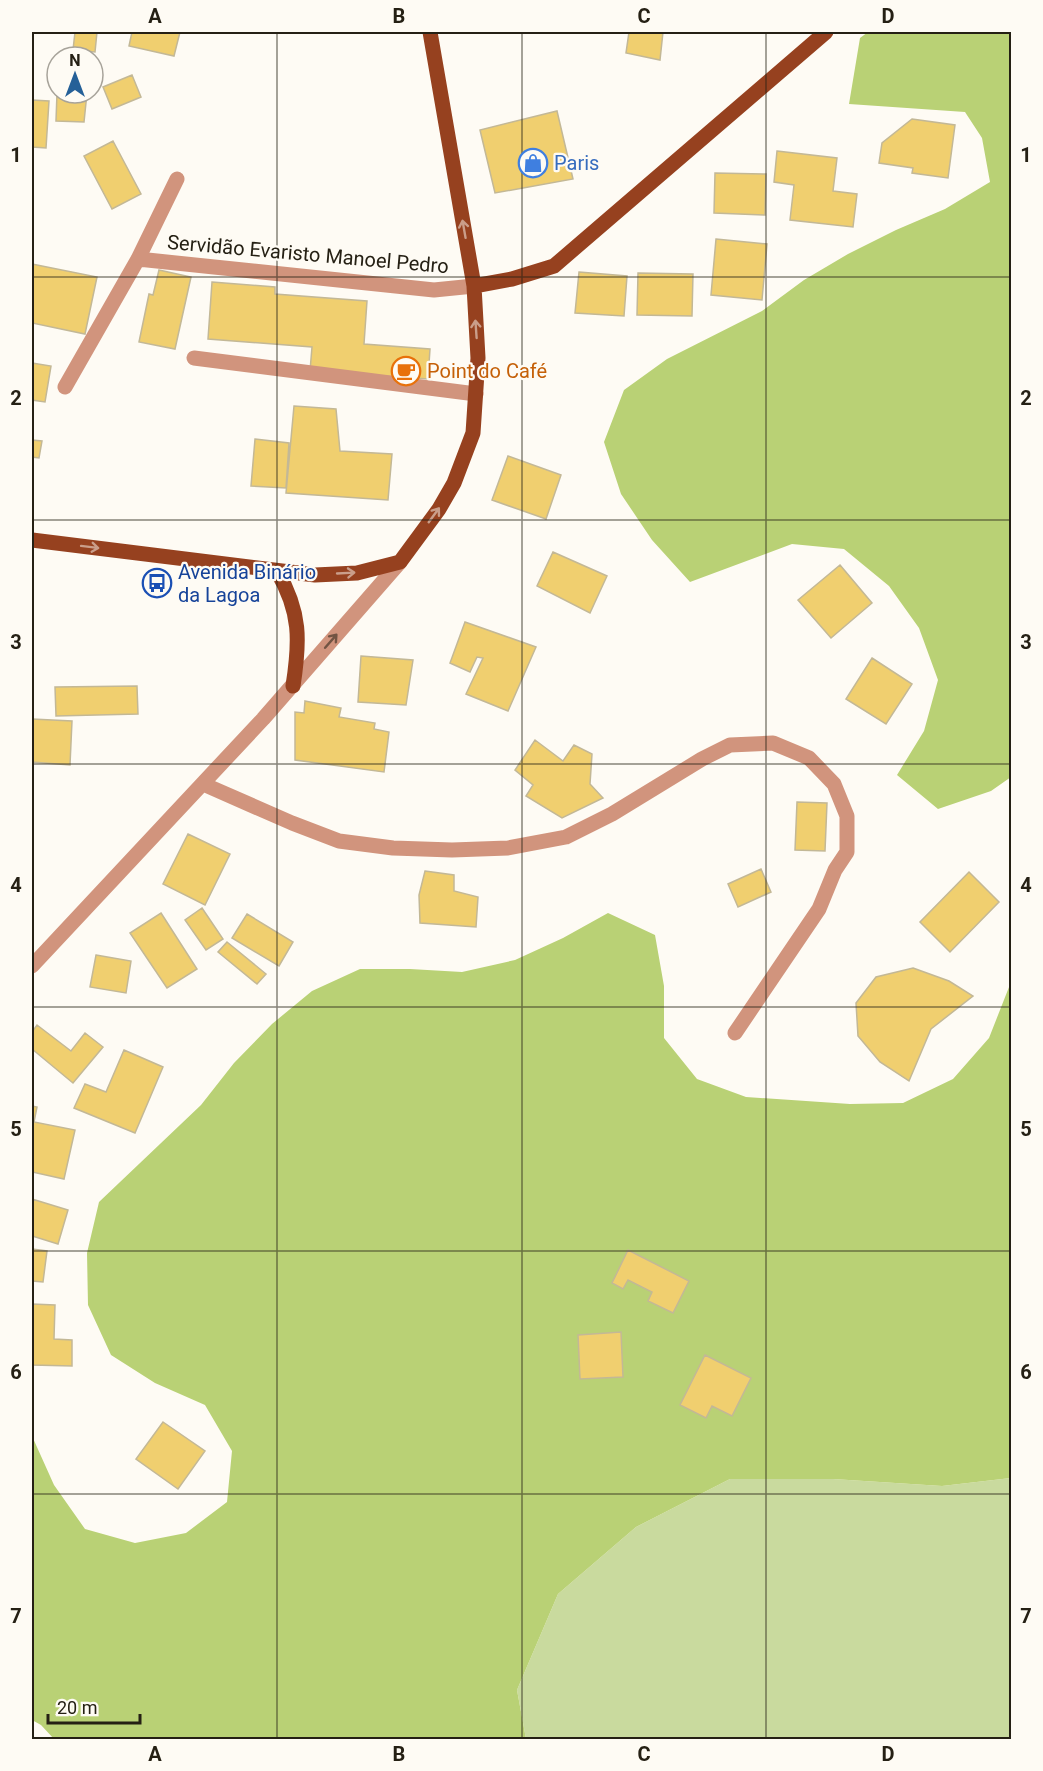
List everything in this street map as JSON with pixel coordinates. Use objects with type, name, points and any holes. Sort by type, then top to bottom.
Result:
[{"type":"main road","points":[[32,540],[315,574],[357,573],[400,562],[439,509],[454,483],[473,433],[476,394],[478,358],[474,286],[430,32]]},
{"type":"main road","points":[[474,286],[512,279],[554,266],[826,32]]},
{"type":"main road","points":[[278,571],[288,589],[297,620],[298,649],[293,686]]},
{"type":"street","points":[[65,387],[138,259],[177,179]]},
{"type":"street","name":"Servidão Evaristo Manoel Pedro","points":[[138,259],[434,290],[474,286]]},
{"type":"street","points":[[194,358],[476,394]]},
{"type":"street","points":[[32,966],[293,686],[400,562]]},
{"type":"street","points":[[203,784],[339,841],[393,848],[440,850],[508,848],[566,837],[612,814],[702,759],[730,745],[773,743],[809,758],[834,784],[847,816],[847,852],[835,870],[819,909],[735,1033]]},
{"type":"green space","points":[[868,32],[1011,32],[1011,777],[991,791],[938,809],[897,775],[924,731],[938,680],[919,628],[889,586],[844,549],[792,544],[690,582],[652,540],[621,494],[604,442],[624,390],[667,359],[762,311],[804,280],[848,254],[945,209],[990,182],[982,138],[965,112],[849,104],[860,38]]},
{"type":"green space","points":[[608,913],[655,935],[664,986],[664,1038],[697,1079],[746,1097],[850,1104],[903,1103],[953,1079],[989,1038],[1011,982],[1011,1478],[942,1486],[833,1479],[730,1479],[636,1527],[558,1594],[517,1690],[526,1739],[54,1739],[41,1725],[32,1720],[32,1436],[54,1485],[85,1529],[135,1543],[186,1533],[227,1502],[232,1451],[205,1405],[155,1383],[111,1355],[88,1305],[87,1253],[99,1202],[201,1105],[234,1063],[272,1024],[312,991],[360,969],[462,972],[515,960],[563,938]]},
{"type":"green space","points":[[1011,1478],[1011,1739],[526,1739],[517,1690],[558,1594],[636,1527],[730,1479],[833,1479],[942,1486]]},
{"type":"building","points":[[75,32],[97,32],[96,45],[74,45]]},
{"type":"building","points":[[132,32],[180,32],[174,56],[129,46]]},
{"type":"building","points":[[629,32],[663,32],[660,60],[626,53]]},
{"type":"building","points":[[132,75],[141,97],[112,109],[105,86]]},
{"type":"building","points":[[32,100],[45,101],[45,105],[49,105],[46,148],[32,147]]},
{"type":"building","points":[[57,105],[86,105],[84,122],[56,121]]},
{"type":"building","points":[[557,111],[573,179],[495,193],[480,130]]},
{"type":"building","points":[[912,119],[955,125],[948,178],[912,173],[913,168],[879,163],[882,143]]},
{"type":"building","points":[[113,141],[141,194],[112,209],[84,156]]},
{"type":"building","points":[[777,151],[837,158],[833,191],[857,194],[853,227],[790,220],[794,185],[774,182]]},
{"type":"building","points":[[715,173],[766,174],[765,215],[714,213]]},
{"type":"building","points":[[716,239],[767,244],[762,300],[711,295]]},
{"type":"building","points":[[32,264],[97,277],[85,334],[32,323]]},
{"type":"building","points":[[159,270],[191,277],[175,349],[139,342],[149,294],[153,295]]},
{"type":"building","points":[[579,272],[627,276],[624,316],[575,313]]},
{"type":"building","points":[[638,273],[693,274],[692,316],[637,315]]},
{"type":"building","points":[[212,282],[275,287],[275,294],[367,301],[364,344],[430,349],[428,379],[310,371],[312,347],[208,339]]},
{"type":"building","points":[[32,363],[51,366],[45,402],[32,400]]},
{"type":"building","points":[[294,406],[336,409],[340,451],[392,454],[388,500],[286,493]]},
{"type":"building","points":[[255,439],[289,443],[286,488],[251,486]]},
{"type":"building","points":[[32,440],[42,441],[39,458],[32,457]]},
{"type":"building","points":[[508,456],[561,475],[546,519],[492,500]]},
{"type":"building","points":[[553,552],[607,576],[590,613],[537,586]]},
{"type":"building","points":[[840,565],[872,603],[831,638],[798,600]]},
{"type":"building","points":[[465,622],[536,647],[508,711],[466,694],[483,658],[477,657],[470,672],[450,663]]},
{"type":"building","points":[[361,656],[413,660],[406,705],[358,702]]},
{"type":"building","points":[[872,658],[912,684],[886,724],[846,699]]},
{"type":"building","points":[[137,686],[138,714],[56,716],[55,687]]},
{"type":"building","points":[[305,701],[341,708],[339,717],[375,723],[374,729],[389,732],[384,772],[295,760],[295,712],[304,713]]},
{"type":"building","points":[[32,719],[72,721],[70,765],[32,762]]},
{"type":"building","points":[[535,740],[563,761],[574,745],[592,754],[590,784],[603,798],[562,818],[526,796],[533,785],[515,770]]},
{"type":"building","points":[[797,802],[827,803],[825,851],[795,850]]},
{"type":"building","points":[[188,834],[230,854],[205,905],[163,884]]},
{"type":"building","points":[[761,869],[771,892],[738,907],[728,884]]},
{"type":"building","points":[[425,871],[454,875],[454,891],[478,897],[476,927],[420,923],[419,895]]},
{"type":"building","points":[[969,872],[999,902],[950,952],[920,922]]},
{"type":"building","points":[[202,908],[223,939],[206,950],[185,920]]},
{"type":"building","points":[[161,913],[197,969],[167,988],[130,933]]},
{"type":"building","points":[[247,914],[293,942],[279,966],[232,938]]},
{"type":"building","points":[[227,942],[266,974],[257,984],[218,952]]},
{"type":"building","points":[[96,955],[131,961],[126,993],[90,987]]},
{"type":"building","points":[[913,968],[949,981],[973,996],[931,1029],[909,1081],[880,1062],[858,1036],[856,1003],[876,977]]},
{"type":"building","points":[[37,1025],[71,1051],[85,1033],[103,1047],[73,1083],[32,1049],[32,1032]]},
{"type":"building","points":[[124,1050],[163,1067],[135,1133],[74,1108],[85,1084],[106,1092]]},
{"type":"building","points":[[32,1106],[37,1107],[34,1122],[75,1130],[64,1179],[32,1172]]},
{"type":"building","points":[[32,1199],[68,1210],[58,1244],[32,1236]]},
{"type":"building","points":[[32,1249],[47,1251],[43,1282],[32,1281]]},
{"type":"building","points":[[628,1250],[689,1281],[673,1313],[648,1301],[652,1292],[628,1280],[623,1289],[612,1283]]},
{"type":"building","points":[[32,1304],[55,1305],[54,1339],[72,1340],[72,1366],[32,1365]]},
{"type":"building","points":[[621,1332],[623,1377],[580,1379],[578,1335]]},
{"type":"building","points":[[705,1355],[751,1378],[732,1416],[712,1406],[706,1418],[680,1405]]},
{"type":"building","points":[[163,1422],[205,1451],[178,1489],[136,1459]]},
{"type":"place","name":"Paris","points":[[533,163]]},
{"type":"place","name":"Point do Café","points":[[406,371]]},
{"type":"place","name":"Avenida Binário da Lagoa","points":[[157,583]]}]
